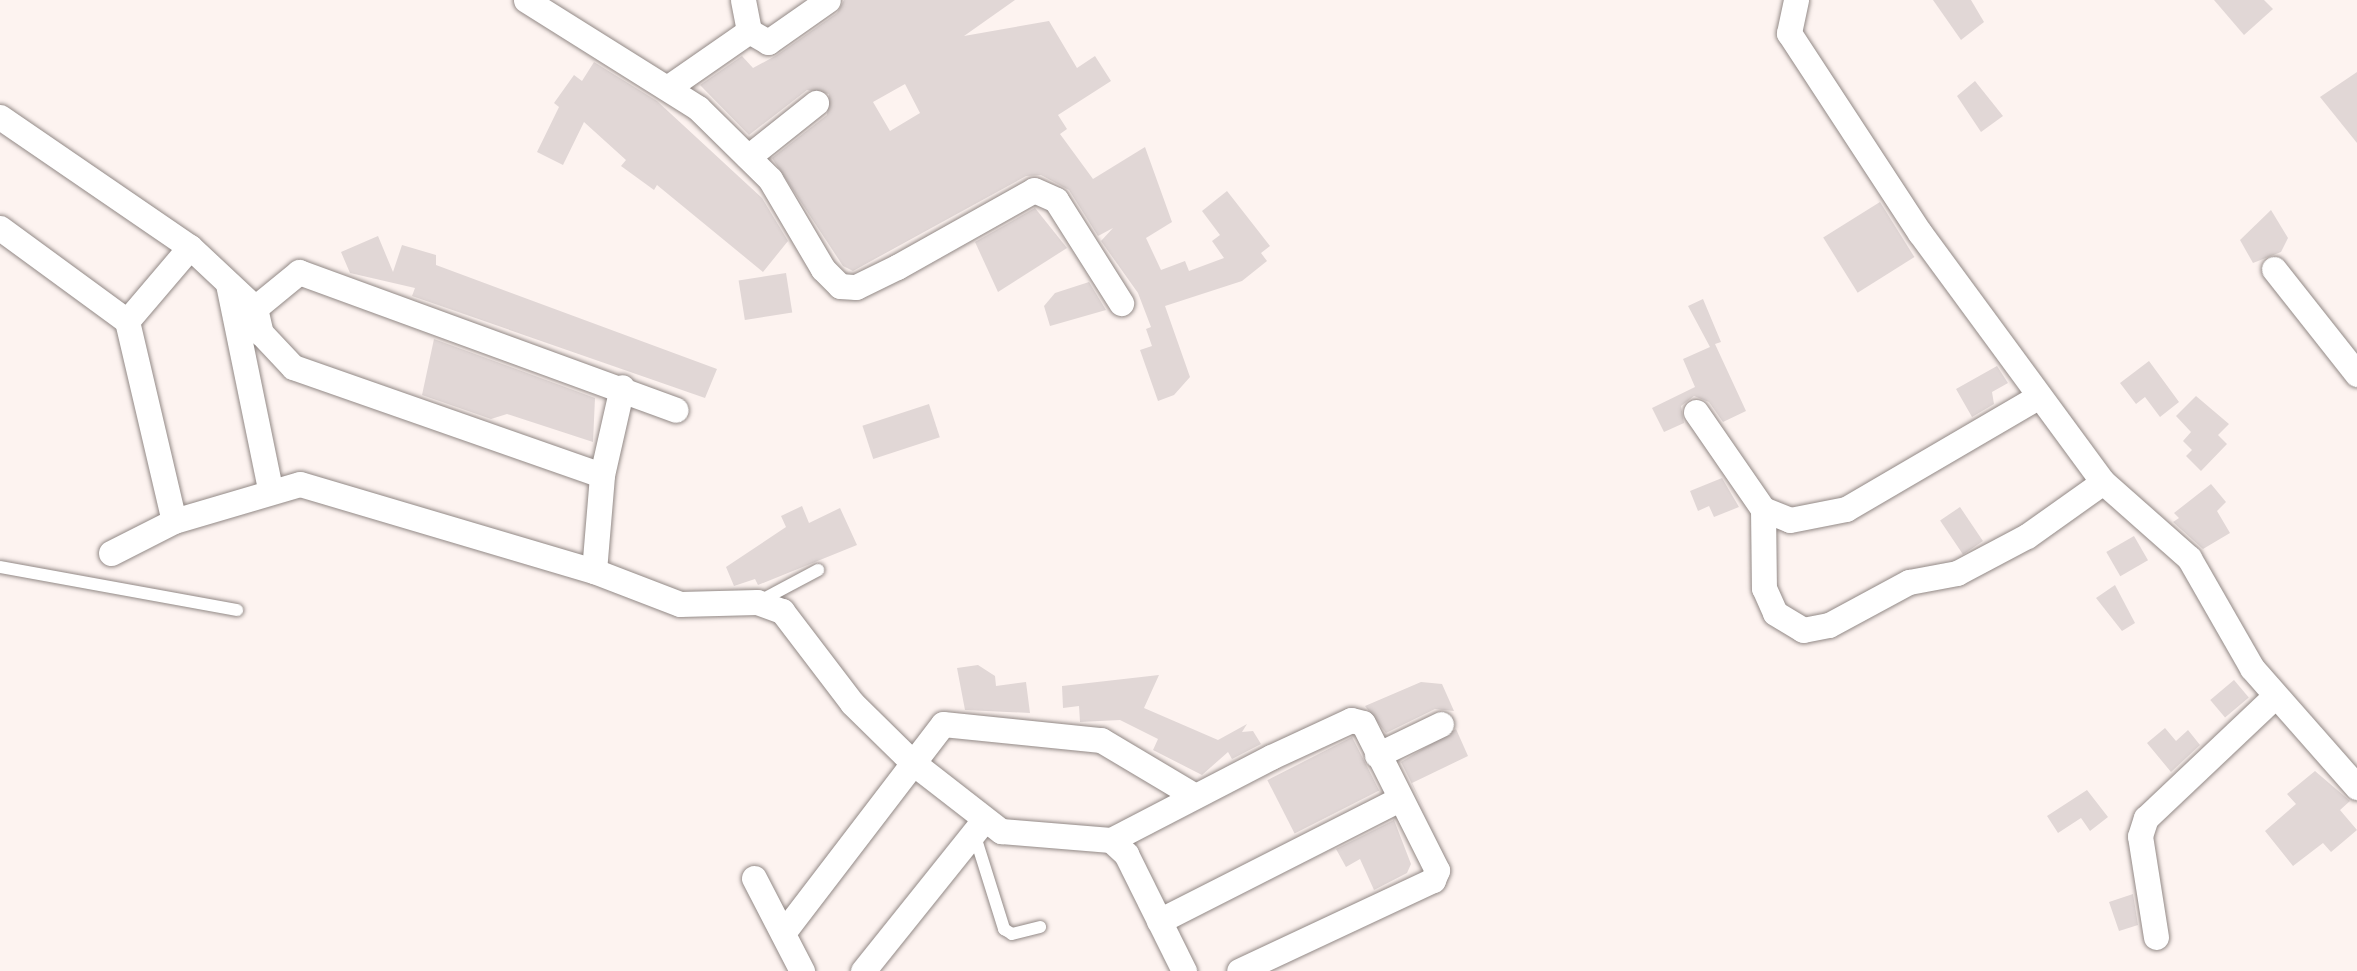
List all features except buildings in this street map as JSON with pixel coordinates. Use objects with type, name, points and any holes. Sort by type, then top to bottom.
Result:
[{"type":"street","points":[[526,0],[670,86],[748,157],[840,286],[856,288],[897,268],[1034,190],[1056,200],[1121,303]]},
{"type":"street","points":[[743,0],[749,32]]},
{"type":"street","points":[[749,32],[768,42],[828,0]]},
{"type":"street","points":[[1796,0],[1789,33],[2038,398],[2103,482],[2189,558],[2232,638],[2275,696],[2357,787]]},
{"type":"street","points":[[670,86],[749,32]]},
{"type":"street","points":[[748,157],[816,103]]},
{"type":"street","points":[[0,118],[190,247],[255,308],[268,344],[293,367],[602,474]]},
{"type":"street","points":[[0,228],[127,321],[174,521]]},
{"type":"street","points":[[127,321],[190,247]]},
{"type":"street","points":[[2274,269],[2357,374]]},
{"type":"street","points":[[255,308],[299,272],[622,387],[676,410]]},
{"type":"street","points":[[228,284],[270,489]]},
{"type":"street","points":[[594,571],[602,474],[622,387]]},
{"type":"street","points":[[1696,412],[1763,509],[1790,520],[1846,509],[2038,398]]},
{"type":"street","points":[[1763,509],[1764,588],[1775,614],[1803,630],[1828,625],[1897,587],[1957,573],[2027,536],[2103,482]]},
{"type":"street","points":[[112,553],[174,521],[270,489],[300,484],[594,571],[680,604],[758,602],[782,611],[852,703],[979,826],[1014,836],[1111,840],[1351,720],[1363,723],[1397,800],[1437,870],[1434,880],[1239,971]]},
{"type":"street","points":[[2156,937],[2140,836],[2146,818],[2275,696]]},
{"type":"street","points":[[783,933],[943,724],[1082,738],[1133,754],[1195,796]]},
{"type":"street","points":[[1377,755],[1442,724]]},
{"type":"street","points":[[1158,921],[1397,800]]},
{"type":"street","points":[[869,968],[979,826]]},
{"type":"street","points":[[1111,840],[1126,854],[1184,971]]},
{"type":"street","points":[[754,878],[802,971]]},
{"type":"lane","points":[[0,566],[237,610]]},
{"type":"lane","points":[[758,602],[818,570]]},
{"type":"lane","points":[[979,826],[1004,929],[1012,934],[1040,927]]}]
